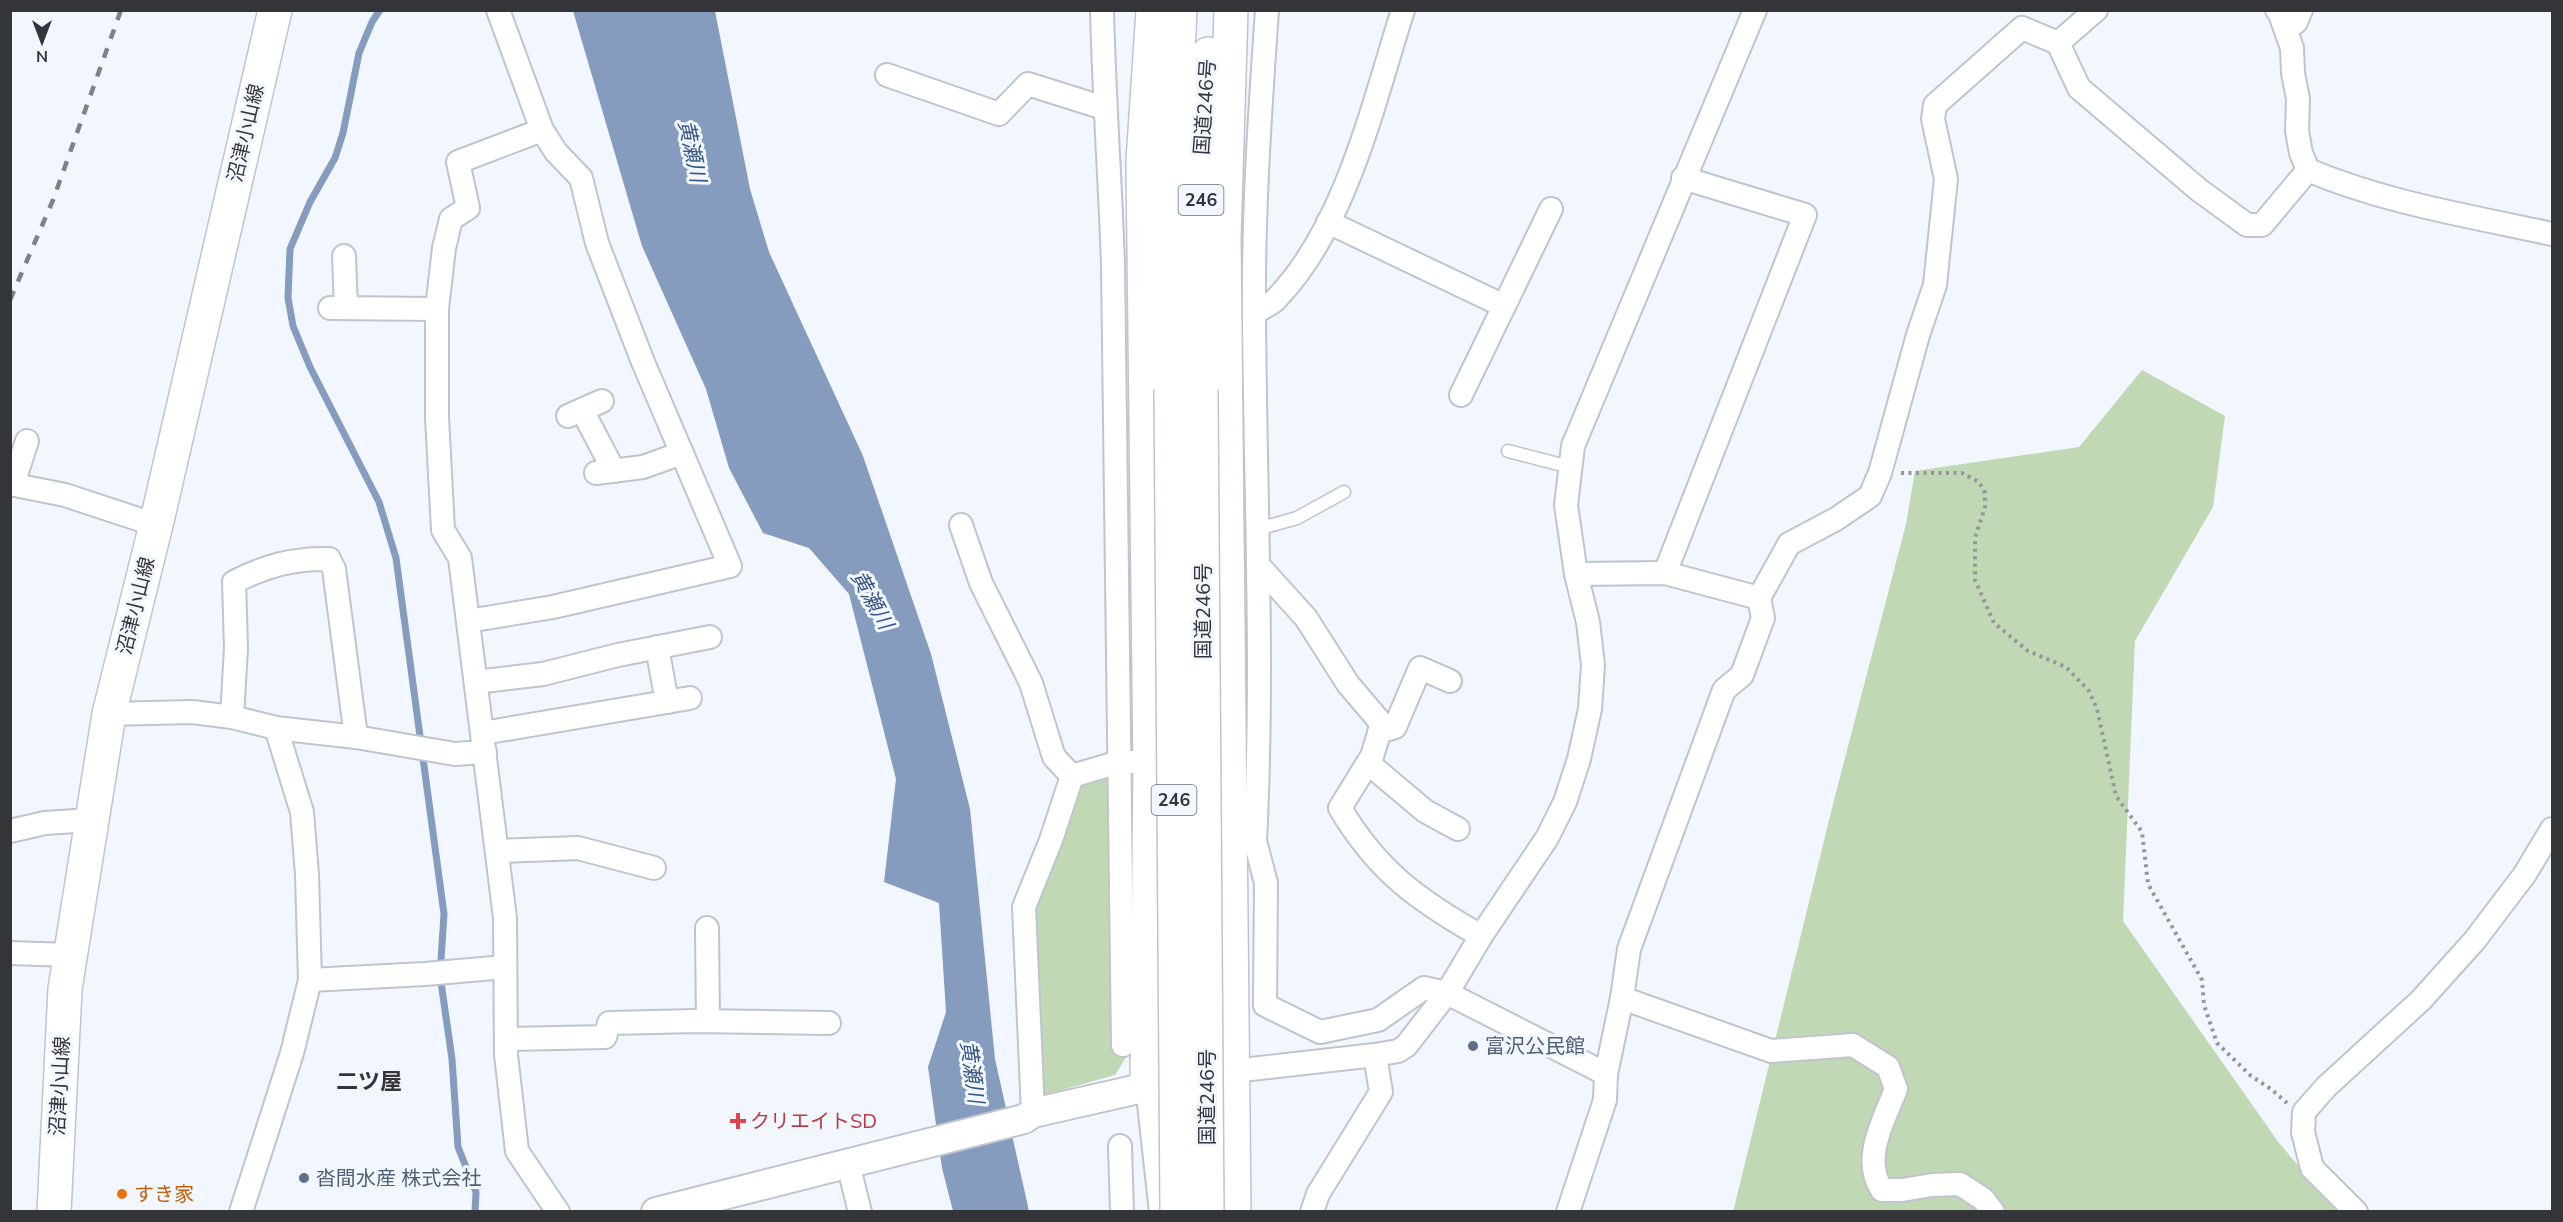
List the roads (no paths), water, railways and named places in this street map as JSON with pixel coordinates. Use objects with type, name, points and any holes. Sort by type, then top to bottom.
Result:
[{"type":"main road","name":"沼津小山線","points":[[54,1212],[65,989],[109,714],[156,525],[274,10]]},
{"type":"main road","points":[[1148,1086],[1135,762],[1143,161],[1153,10]]},
{"type":"main road","name":"国道246号","points":[[1180,10],[1173,158],[1186,390],[1208,1212]]},
{"type":"main road","name":"国道246号","points":[[1177,1212],[1186,390],[1211,10]]},
{"type":"main road","points":[[1231,10],[1224,248],[1234,1212]]},
{"type":"street","points":[[468,621],[553,607],[730,566],[643,362],[597,243],[581,178],[556,152],[542,130],[498,10]]},
{"type":"street","points":[[1102,10],[1104,108],[1109,153],[1135,762],[1123,1045]]},
{"type":"street","points":[[1267,10],[1256,169],[1254,313],[1258,529],[1255,841],[1266,883],[1265,1005],[1320,1032],[1378,1020],[1424,988],[1447,993],[1606,1074]]},
{"type":"street","points":[[1254,313],[1276,300],[1306,262],[1328,222],[1352,171],[1403,10]]},
{"type":"street","points":[[656,1212],[1148,1086],[1233,1071],[1375,1055],[1398,1051],[1406,1046],[1447,993],[1481,936],[1548,838],[1579,759],[1590,709],[1593,665],[1588,622],[1576,574],[1566,505],[1573,446],[1755,10]]},
{"type":"street","points":[[2058,44],[2096,10]]},
{"type":"street","points":[[2301,10],[2296,22],[2281,20],[2292,48],[2293,73],[2298,99],[2297,132],[2301,153],[2308,170],[2342,185],[2384,198],[2553,234]]},
{"type":"street","points":[[1568,1212],[1605,1100],[1606,1074],[1622,998],[1629,949],[1724,690],[1742,675],[1763,618],[1759,598],[1789,544],[1836,519],[1870,496],[1880,474],[1918,334],[1935,285],[1946,179],[1933,120],[1935,105],[2022,28],[2058,44],[2079,88],[2199,190],[2247,225],[2262,225],[2308,170]]},
{"type":"street","points":[[887,75],[999,114],[1028,84],[1104,108]]},
{"type":"street","points":[[542,130],[458,162],[468,208],[451,219],[444,248],[437,309],[437,417],[443,530],[460,558],[498,851],[505,918],[506,1039],[517,1151],[558,1212]]},
{"type":"street","points":[[1665,573],[1805,215],[1683,178]]},
{"type":"street","points":[[1461,395],[1551,209]]},
{"type":"street","points":[[1328,222],[1504,306]]},
{"type":"street","points":[[344,256],[338,308],[437,309]]},
{"type":"street","points":[[584,409],[605,472],[643,467],[682,453]]},
{"type":"street","points":[[27,441],[12,484],[65,495],[156,525]]},
{"type":"street","points":[[961,525],[981,583],[1031,683],[1054,757],[1072,776]]},
{"type":"street","points":[[232,717],[236,648],[234,582],[279,562],[328,559],[334,569],[356,737]]},
{"type":"street","points":[[1258,565],[1306,618],[1348,684],[1382,724],[1368,763],[1340,808],[1357,836],[1409,891],[1439,912],[1481,936]]},
{"type":"street","points":[[1576,574],[1665,573],[1759,598]]},
{"type":"street","points":[[476,682],[543,674],[710,637]]},
{"type":"street","points":[[657,647],[667,702]]},
{"type":"street","points":[[1379,732],[1395,727],[1420,668],[1450,681]]},
{"type":"street","points":[[109,714],[192,712],[232,717],[276,728],[356,737],[455,754],[484,742],[690,698]]},
{"type":"street","points":[[241,1212],[292,1053],[310,980],[307,875],[302,812],[276,728]]},
{"type":"street","points":[[1072,776],[1135,762]]},
{"type":"street","points":[[1368,763],[1425,812],[1458,829]]},
{"type":"street","points":[[1028,1116],[1024,907],[1051,840],[1072,776]]},
{"type":"street","points":[[10,831],[45,823],[91,820]]},
{"type":"street","points":[[2356,1212],[2312,1168],[2303,1132],[2304,1112],[2326,1087],[2421,1000],[2475,940],[2525,874],[2553,829]]},
{"type":"street","points":[[498,851],[578,848],[654,868]]},
{"type":"street","points":[[707,928],[708,1021]]},
{"type":"street","points":[[10,953],[70,955]]},
{"type":"street","points":[[310,980],[458,972],[505,967]]},
{"type":"street","points":[[1622,998],[1771,1051],[1853,1045],[1888,1066],[1896,1089],[1874,1143],[1874,1179],[1882,1190],[1960,1184],[1983,1199],[1993,1212]]},
{"type":"street","points":[[506,1039],[605,1037],[609,1023],[708,1021],[829,1023]]},
{"type":"street","points":[[1312,1212],[1318,1194],[1381,1092],[1375,1055]]},
{"type":"street","points":[[1148,1086],[1161,1212]]},
{"type":"street","points":[[1120,1146],[1122,1212]]},
{"type":"street","points":[[854,1162],[860,1212]]},
{"type":"lane","points":[[1508,451],[1570,467]]},
{"type":"lane","points":[[1258,529],[1297,518],[1344,492]]},
{"type":"water","name":"黄瀬川","points":[[573,11],[715,11],[750,189],[769,252],[863,456],[931,654],[970,809],[995,1059],[1029,1211],[953,1211],[942,1168],[928,1067],[946,1012],[939,903],[884,882],[896,779],[849,594],[809,548],[763,533],[729,468],[706,389],[642,246]]},
{"type":"waterway","points":[[380,10],[372,22],[359,53],[343,133],[335,158],[310,202],[290,249],[288,298],[293,326],[310,367],[379,502],[396,558],[444,914],[440,975],[452,1059],[458,1147],[476,1192],[475,1212]]},
{"type":"railway","points":[[10,300],[53,200],[121,10]]},
{"type":"place","name":"富沢公民館","points":[[1473,1046]]},
{"type":"place","name":"クリエイトSD","points":[[738,1121]]},
{"type":"place","name":"沓間水産 株式会社","points":[[304,1178]]},
{"type":"place","name":"すき家","points":[[122,1194]]},
{"type":"district","name":"二ツ屋","points":[[369,1082]]}]
